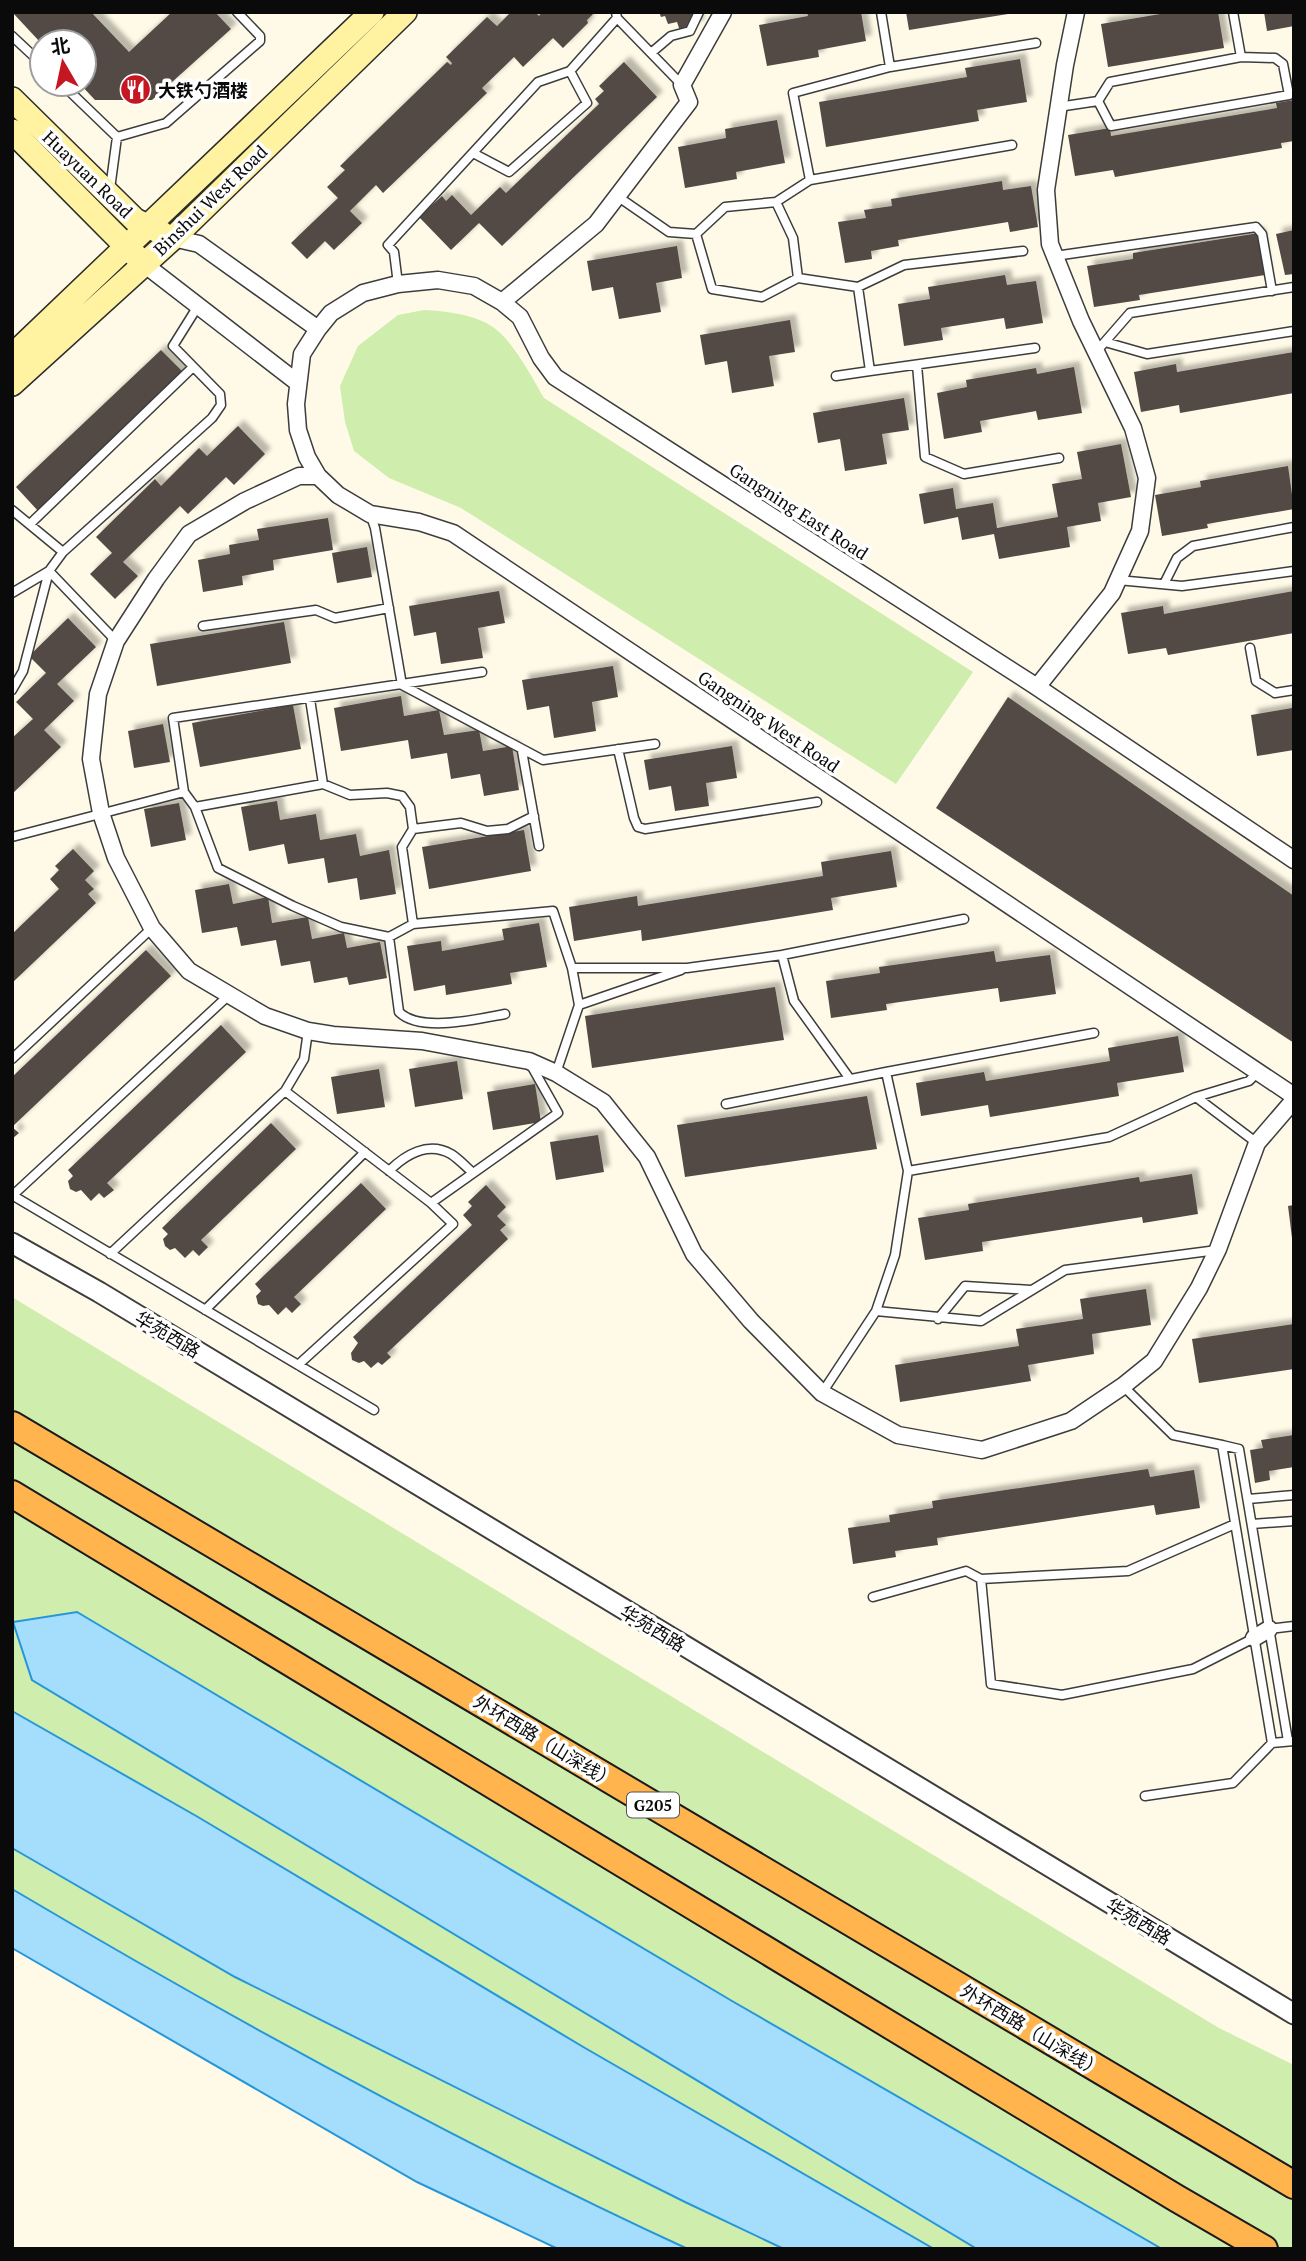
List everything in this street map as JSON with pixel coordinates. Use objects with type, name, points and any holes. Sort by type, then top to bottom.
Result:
[{"type":"highway","name":"外环西路（山深线）","points":[[12,1425],[1294,2185]]},
{"type":"highway","points":[[12,1494],[1175,2198],[1264,2249]]},
{"type":"main road","name":"Binshui West Road","points":[[12,384],[149,242],[181,197],[372,12]]},
{"type":"main road","name":"Binshui West Road","points":[[12,355],[149,242],[197,214],[405,12]]},
{"type":"main road","name":"Huayuan Road","points":[[12,99],[135,220],[149,242]]},
{"type":"main road","name":"Huayuan Road","points":[[17,139],[99,220],[119,233],[149,242]]},
{"type":"main road","points":[[112,199],[126,206],[151,208],[181,197]]},
{"type":"street","points":[[502,302],[596,224],[617,197],[689,102],[682,85],[723,12]]},
{"type":"street","points":[[1037,687],[1112,593],[1140,531],[1147,478],[1133,428],[1101,347],[1050,244],[1046,190],[1076,12]]},
{"type":"street","points":[[149,242],[198,306],[298,383]]},
{"type":"street","points":[[149,242],[199,244],[318,329]]},
{"type":"street","name":"Gangning East Road","points":[[302,355],[331,313],[363,293],[398,284],[438,279],[474,286],[502,302],[520,317],[541,358],[555,377],[1037,687],[1294,860]]},
{"type":"street","name":"Gangning West Road","points":[[302,355],[298,383],[298,430],[317,476],[338,495],[370,514],[419,522],[453,533],[1294,1098]]},
{"type":"street","points":[[317,476],[299,476],[245,501],[189,534],[116,641],[98,694],[91,759],[101,813],[116,858],[152,928],[189,971],[265,1016],[308,1031],[422,1041],[529,1061],[556,1073],[603,1102],[647,1157],[694,1254],[751,1321],[822,1393],[898,1435],[982,1450],[1071,1421],[1124,1386],[1154,1361],[1199,1288],[1218,1249],[1257,1143],[1294,1098]]},
{"type":"street","name":"华苑西路","points":[[12,1243],[99,1292],[1294,2014]]},
{"type":"street","points":[[1254,1638],[1269,1629]]},
{"type":"lane","points":[[117,137],[166,123],[260,41],[260,36],[237,12]]},
{"type":"lane","points":[[651,52],[671,36],[690,31],[699,12]]},
{"type":"lane","points":[[881,12],[890,67]]},
{"type":"lane","points":[[1233,12],[1241,57]]},
{"type":"lane","points":[[398,284],[394,252],[388,245],[538,82],[570,71],[616,15],[682,85]]},
{"type":"lane","points":[[12,36],[28,51]]},
{"type":"lane","points":[[810,180],[793,93],[890,67],[1036,43]]},
{"type":"lane","points":[[1058,107],[1098,101],[1110,82],[1241,57],[1275,58],[1283,64],[1289,95],[1111,126],[1098,101]]},
{"type":"lane","points":[[473,153],[509,172],[587,103],[570,71]]},
{"type":"lane","points":[[77,98],[117,137]]},
{"type":"lane","points":[[112,199],[117,137]]},
{"type":"lane","points":[[617,197],[669,232],[696,234],[725,207],[776,202],[810,180],[1012,145]]},
{"type":"lane","points":[[776,202],[793,238],[798,278]]},
{"type":"lane","points":[[1055,256],[1256,227],[1262,234],[1272,291]]},
{"type":"lane","points":[[696,234],[712,289],[762,297],[798,278],[858,287],[904,265],[1023,251]]},
{"type":"lane","points":[[858,287],[870,371]]},
{"type":"lane","points":[[1101,347],[1130,313],[1294,287]]},
{"type":"lane","points":[[12,690],[23,671],[49,571],[63,552],[212,418],[222,405],[219,394],[173,346],[198,306]]},
{"type":"lane","points":[[1101,347],[1147,354],[1294,331]]},
{"type":"lane","points":[[836,376],[1035,348]]},
{"type":"lane","points":[[916,365],[925,457],[964,474],[1059,458]]},
{"type":"lane","points":[[30,524],[193,367]]},
{"type":"lane","points":[[12,510],[63,552]]},
{"type":"lane","points":[[370,514],[375,528],[402,685]]},
{"type":"lane","points":[[1164,584],[1177,558],[1193,545],[1294,527]]},
{"type":"lane","points":[[49,571],[116,641]]},
{"type":"lane","points":[[12,593],[49,571]]},
{"type":"lane","points":[[1118,580],[1182,586],[1294,571]]},
{"type":"lane","points":[[204,626],[316,610],[335,618],[389,608]]},
{"type":"lane","points":[[1250,648],[1256,681],[1275,693],[1294,690]]},
{"type":"lane","points":[[482,672],[173,718],[184,792],[195,807],[218,868],[341,927],[389,937],[413,925],[553,911],[572,968],[579,1005],[556,1073]]},
{"type":"lane","points":[[402,685],[543,760],[655,744]]},
{"type":"lane","points":[[310,699],[323,784]]},
{"type":"lane","points":[[618,750],[634,818],[638,827],[645,829],[817,802]]},
{"type":"lane","points":[[523,751],[539,846]]},
{"type":"lane","points":[[195,807],[323,784],[350,794],[387,793],[402,796],[410,807],[413,830],[402,847],[413,925]]},
{"type":"lane","points":[[12,837],[184,792]]},
{"type":"lane","points":[[413,830],[461,823],[487,831],[508,829],[534,817]]},
{"type":"lane","points":[[572,968],[687,968],[782,955],[964,919]]},
{"type":"lane","points":[[12,1059],[152,928]]},
{"type":"lane","points":[[389,937],[399,1012],[406,1020],[454,1023],[505,1014]]},
{"type":"lane","points":[[782,955],[794,1001],[850,1079]]},
{"type":"lane","points":[[579,1005],[687,968]]},
{"type":"lane","points":[[228,996],[12,1195],[374,1410]]},
{"type":"lane","points":[[110,1254],[285,1091],[304,1059],[308,1031]]},
{"type":"lane","points":[[726,1104],[1094,1033]]},
{"type":"lane","points":[[431,1203],[558,1112],[529,1061]]},
{"type":"lane","points":[[822,1393],[876,1311],[895,1255],[908,1171],[886,1072]]},
{"type":"lane","points":[[908,1171],[1108,1137],[1196,1097],[1249,1081],[1258,1072]]},
{"type":"lane","points":[[285,1091],[431,1203],[453,1224],[298,1365]]},
{"type":"lane","points":[[1196,1097],[1257,1143]]},
{"type":"lane","points":[[389,1171],[404,1156],[425,1149],[449,1153],[473,1173]]},
{"type":"lane","points":[[205,1310],[365,1152]]},
{"type":"lane","points":[[876,1311],[981,1321],[1065,1270],[1218,1249]]},
{"type":"lane","points":[[938,1319],[965,1286],[1031,1290]]},
{"type":"lane","points":[[1124,1386],[1173,1435],[1239,1449],[1291,1741],[1272,1743],[1233,1783],[1144,1796]]},
{"type":"lane","points":[[1222,1445],[1272,1743]]},
{"type":"lane","points":[[1248,1499],[1294,1495]]},
{"type":"lane","points":[[1252,1524],[1294,1521]]},
{"type":"lane","points":[[873,1597],[966,1571],[981,1579],[1128,1571],[1235,1524]]},
{"type":"lane","points":[[981,1579],[991,1684],[1062,1695],[1193,1669],[1254,1638]]},
{"type":"lane","points":[[1269,1629],[1294,1626]]},
{"type":"green space","points":[[424,310],[468,316],[493,327],[515,350],[544,398],[973,672],[896,784],[461,508],[389,478],[354,451],[345,422],[340,386],[358,346],[398,315]]},
{"type":"green space","points":[[12,1297],[1219,2028],[1294,2065],[1294,2249],[588,2249],[12,1932]]},
{"type":"water","points":[[77,1612],[732,2001],[1162,2249],[977,2249],[32,1680],[13,1622]]},
{"type":"water","points":[[12,1711],[198,1817],[585,2048],[934,2249],[784,2249],[235,1977],[12,1848]]},
{"type":"water","points":[[12,1889],[346,2078],[515,2166],[688,2249],[558,2249],[417,2182],[12,1948]]},
{"type":"building","points":[[12,12],[91,12],[129,52],[172,12],[215,12],[231,29],[152,100],[93,98],[98,98],[98,28],[28,29]]},
{"type":"building","points":[[511,12],[535,12],[539,16],[542,12],[593,14],[587,20],[588,23],[563,48],[553,38],[523,67],[514,57],[482,88],[487,93],[383,193],[376,185],[350,211],[362,223],[334,250],[325,241],[307,259],[291,243],[338,198],[327,187],[345,170],[340,166],[447,62],[451,65],[446,57],[487,17],[497,26]]},
{"type":"building","points":[[659,12],[695,12],[699,25],[680,31],[677,22],[668,24],[665,16],[661,17]]},
{"type":"building","points":[[807,12],[861,12],[866,41],[818,50],[819,57],[767,66],[759,25],[808,16]]},
{"type":"building","points":[[906,12],[1008,12],[1008,14],[909,30]]},
{"type":"building","points":[[1172,12],[1218,12],[1224,48],[1108,67],[1101,24]]},
{"type":"building","points":[[1264,12],[1294,12],[1294,26],[1267,31]]},
{"type":"building","points":[[1020,59],[1027,102],[977,110],[979,121],[826,147],[819,102],[967,77],[965,68]]},
{"type":"building","points":[[624,62],[657,97],[502,246],[479,223],[451,250],[419,217],[442,196],[446,201],[452,195],[471,215],[500,187],[506,193],[599,104],[595,99],[604,91],[599,86]]},
{"type":"building","points":[[1294,100],[1294,141],[1281,143],[1282,148],[1115,177],[1113,170],[1075,176],[1068,135],[1110,128],[1111,136],[1277,108],[1276,103]]},
{"type":"building","points":[[777,120],[785,163],[736,172],[737,179],[685,188],[678,147],[726,138],[725,129]]},
{"type":"building","points":[[1002,181],[1003,190],[1031,186],[1038,227],[1010,232],[1008,222],[898,240],[899,246],[871,251],[872,259],[845,263],[838,222],[866,218],[864,210],[892,206],[891,199]]},
{"type":"building","points":[[1294,230],[1294,274],[1285,275],[1276,234]]},
{"type":"building","points":[[1259,233],[1265,275],[1139,295],[1140,300],[1094,307],[1087,266],[1133,259],[1133,253]]},
{"type":"building","points":[[677,246],[682,278],[656,283],[661,312],[619,319],[613,287],[592,291],[587,261]]},
{"type":"building","points":[[1005,275],[1007,285],[1036,281],[1043,323],[1006,329],[1004,318],[941,328],[943,340],[904,346],[898,304],[930,299],[928,287]]},
{"type":"building","points":[[790,320],[795,352],[769,356],[774,386],[732,393],[727,361],[705,365],[700,335]]},
{"type":"building","points":[[161,350],[185,374],[39,512],[16,487]]},
{"type":"building","points":[[1294,352],[1294,393],[1180,413],[1179,405],[1141,412],[1134,372],[1176,364],[1177,372]]},
{"type":"building","points":[[1074,367],[1082,413],[1038,420],[1036,411],[980,421],[982,432],[944,439],[937,393],[967,387],[966,380],[1036,368],[1037,374]]},
{"type":"building","points":[[904,398],[909,430],[882,434],[887,464],[845,471],[840,439],[818,443],[813,413]]},
{"type":"building","points":[[238,426],[265,454],[234,485],[226,477],[188,514],[180,506],[123,562],[138,576],[115,599],[90,574],[112,553],[96,537],[155,479],[161,486],[199,448],[207,456]]},
{"type":"building","points":[[1121,444],[1131,497],[1098,503],[1101,521],[1067,527],[1070,547],[999,559],[994,534],[962,540],[958,517],[924,524],[919,494],[953,488],[956,509],[993,503],[997,528],[1058,517],[1052,484],[1082,479],[1077,452]]},
{"type":"building","points":[[1288,466],[1294,509],[1207,524],[1208,528],[1162,536],[1155,495],[1201,487],[1200,481]]},
{"type":"building","points":[[328,518],[333,550],[273,560],[274,570],[242,576],[243,585],[203,592],[198,560],[230,554],[229,545],[259,540],[257,529]]},
{"type":"building","points":[[367,547],[372,577],[337,583],[332,553]]},
{"type":"building","points":[[499,591],[505,623],[478,628],[483,658],[441,664],[436,632],[414,636],[409,606]]},
{"type":"building","points":[[1294,591],[1294,633],[1168,655],[1166,648],[1128,654],[1121,613],[1163,606],[1164,614]]},
{"type":"building","points":[[68,618],[96,647],[57,684],[74,701],[44,730],[61,747],[12,794],[12,738],[33,719],[16,702],[46,673],[29,656]]},
{"type":"building","points":[[284,622],[291,663],[157,686],[150,644]]},
{"type":"building","points":[[613,666],[618,697],[592,702],[596,731],[554,738],[549,706],[527,710],[522,680]]},
{"type":"building","points":[[401,696],[404,716],[439,710],[444,735],[479,730],[483,751],[512,746],[519,790],[484,796],[480,774],[451,779],[447,753],[411,759],[408,740],[341,751],[334,708]]},
{"type":"building","points":[[1008,697],[1294,896],[1294,1043],[936,808]]},
{"type":"building","points":[[293,705],[301,749],[200,767],[192,723]]},
{"type":"building","points":[[1292,708],[1294,750],[1257,756],[1251,715]]},
{"type":"building","points":[[163,724],[170,762],[134,768],[128,731]]},
{"type":"building","points":[[732,746],[737,778],[706,783],[709,806],[675,811],[671,786],[649,790],[644,760]]},
{"type":"building","points":[[277,801],[280,820],[316,814],[320,840],[356,834],[360,856],[389,850],[396,894],[360,900],[357,878],[328,883],[324,858],[288,864],[284,844],[249,851],[241,807]]},
{"type":"building","points":[[179,803],[186,840],[151,847],[144,809]]},
{"type":"building","points":[[524,830],[531,871],[429,889],[422,847]]},
{"type":"building","points":[[73,849],[94,871],[85,880],[94,889],[88,894],[96,903],[12,983],[12,934],[59,889],[50,879],[59,870],[55,866]]},
{"type":"building","points":[[891,851],[897,887],[831,898],[833,910],[642,941],[641,930],[574,941],[569,907],[637,896],[638,906],[823,876],[821,862]]},
{"type":"building","points":[[229,884],[233,904],[268,897],[272,923],[308,917],[312,939],[344,933],[347,948],[380,942],[387,978],[349,985],[347,977],[314,983],[310,961],[281,966],[276,940],[241,946],[237,927],[202,933],[195,890]]},
{"type":"building","points":[[539,923],[547,967],[510,973],[512,984],[446,995],[445,985],[414,991],[407,946],[441,941],[442,951],[504,940],[502,929]]},
{"type":"building","points":[[146,950],[171,976],[12,1127],[12,1077]]},
{"type":"building","points":[[994,951],[996,962],[1050,955],[1056,994],[1000,1002],[998,988],[886,1004],[887,1010],[831,1018],[826,981],[880,973],[879,967]]},
{"type":"building","points":[[775,987],[784,1040],[592,1068],[585,1016]]},
{"type":"building","points":[[221,1025],[246,1052],[107,1183],[114,1190],[104,1198],[99,1193],[91,1201],[81,1190],[76,1192],[70,1189],[68,1181],[73,1176],[68,1170]]},
{"type":"building","points":[[1178,1036],[1184,1072],[1117,1083],[1119,1096],[990,1117],[988,1105],[921,1116],[916,1083],[984,1072],[986,1081],[1110,1061],[1108,1048]]},
{"type":"building","points":[[457,1061],[463,1099],[415,1107],[409,1069]]},
{"type":"building","points":[[379,1069],[385,1107],[337,1114],[331,1077]]},
{"type":"building","points":[[535,1084],[541,1122],[493,1130],[487,1092]]},
{"type":"building","points":[[867,1096],[877,1149],[685,1177],[677,1125]]},
{"type":"building","points":[[271,1123],[296,1149],[201,1240],[208,1247],[199,1256],[193,1250],[185,1258],[175,1248],[170,1250],[165,1246],[163,1239],[168,1234],[162,1228]]},
{"type":"building","points":[[12,1127],[19,1133],[12,1139]]},
{"type":"building","points":[[598,1135],[604,1172],[556,1180],[550,1142]]},
{"type":"building","points":[[1192,1174],[1198,1214],[1143,1223],[1142,1217],[982,1242],[983,1251],[925,1260],[918,1218],[969,1210],[968,1204],[1139,1177],[1140,1182]]},
{"type":"building","points":[[361,1183],[386,1209],[294,1297],[301,1304],[292,1313],[286,1307],[278,1315],[269,1305],[258,1304],[256,1296],[261,1291],[255,1284]]},
{"type":"building","points":[[486,1185],[506,1207],[497,1216],[506,1225],[500,1230],[508,1239],[387,1353],[391,1357],[382,1365],[378,1362],[371,1368],[364,1361],[359,1363],[352,1360],[351,1353],[358,1343],[353,1337],[472,1225],[463,1215],[472,1206],[468,1202]]},
{"type":"building","points":[[1294,1205],[1294,1238],[1292,1238],[1288,1206]]},
{"type":"building","points":[[1146,1289],[1151,1325],[1092,1334],[1094,1354],[1028,1365],[1031,1381],[900,1402],[895,1365],[1019,1346],[1016,1329],[1083,1319],[1080,1299]]},
{"type":"building","points":[[1294,1324],[1294,1369],[1199,1383],[1192,1339]]},
{"type":"building","points":[[1294,1435],[1294,1467],[1269,1471],[1270,1480],[1255,1483],[1250,1450],[1263,1448],[1261,1440]]},
{"type":"building","points":[[1148,1469],[1150,1477],[1194,1470],[1200,1508],[1156,1515],[1154,1505],[937,1538],[938,1545],[895,1551],[896,1557],[853,1564],[848,1528],[890,1522],[889,1515],[933,1508],[932,1501]]},
{"type":"place","name":"大铁勺酒楼","points":[[135,90]]}]
